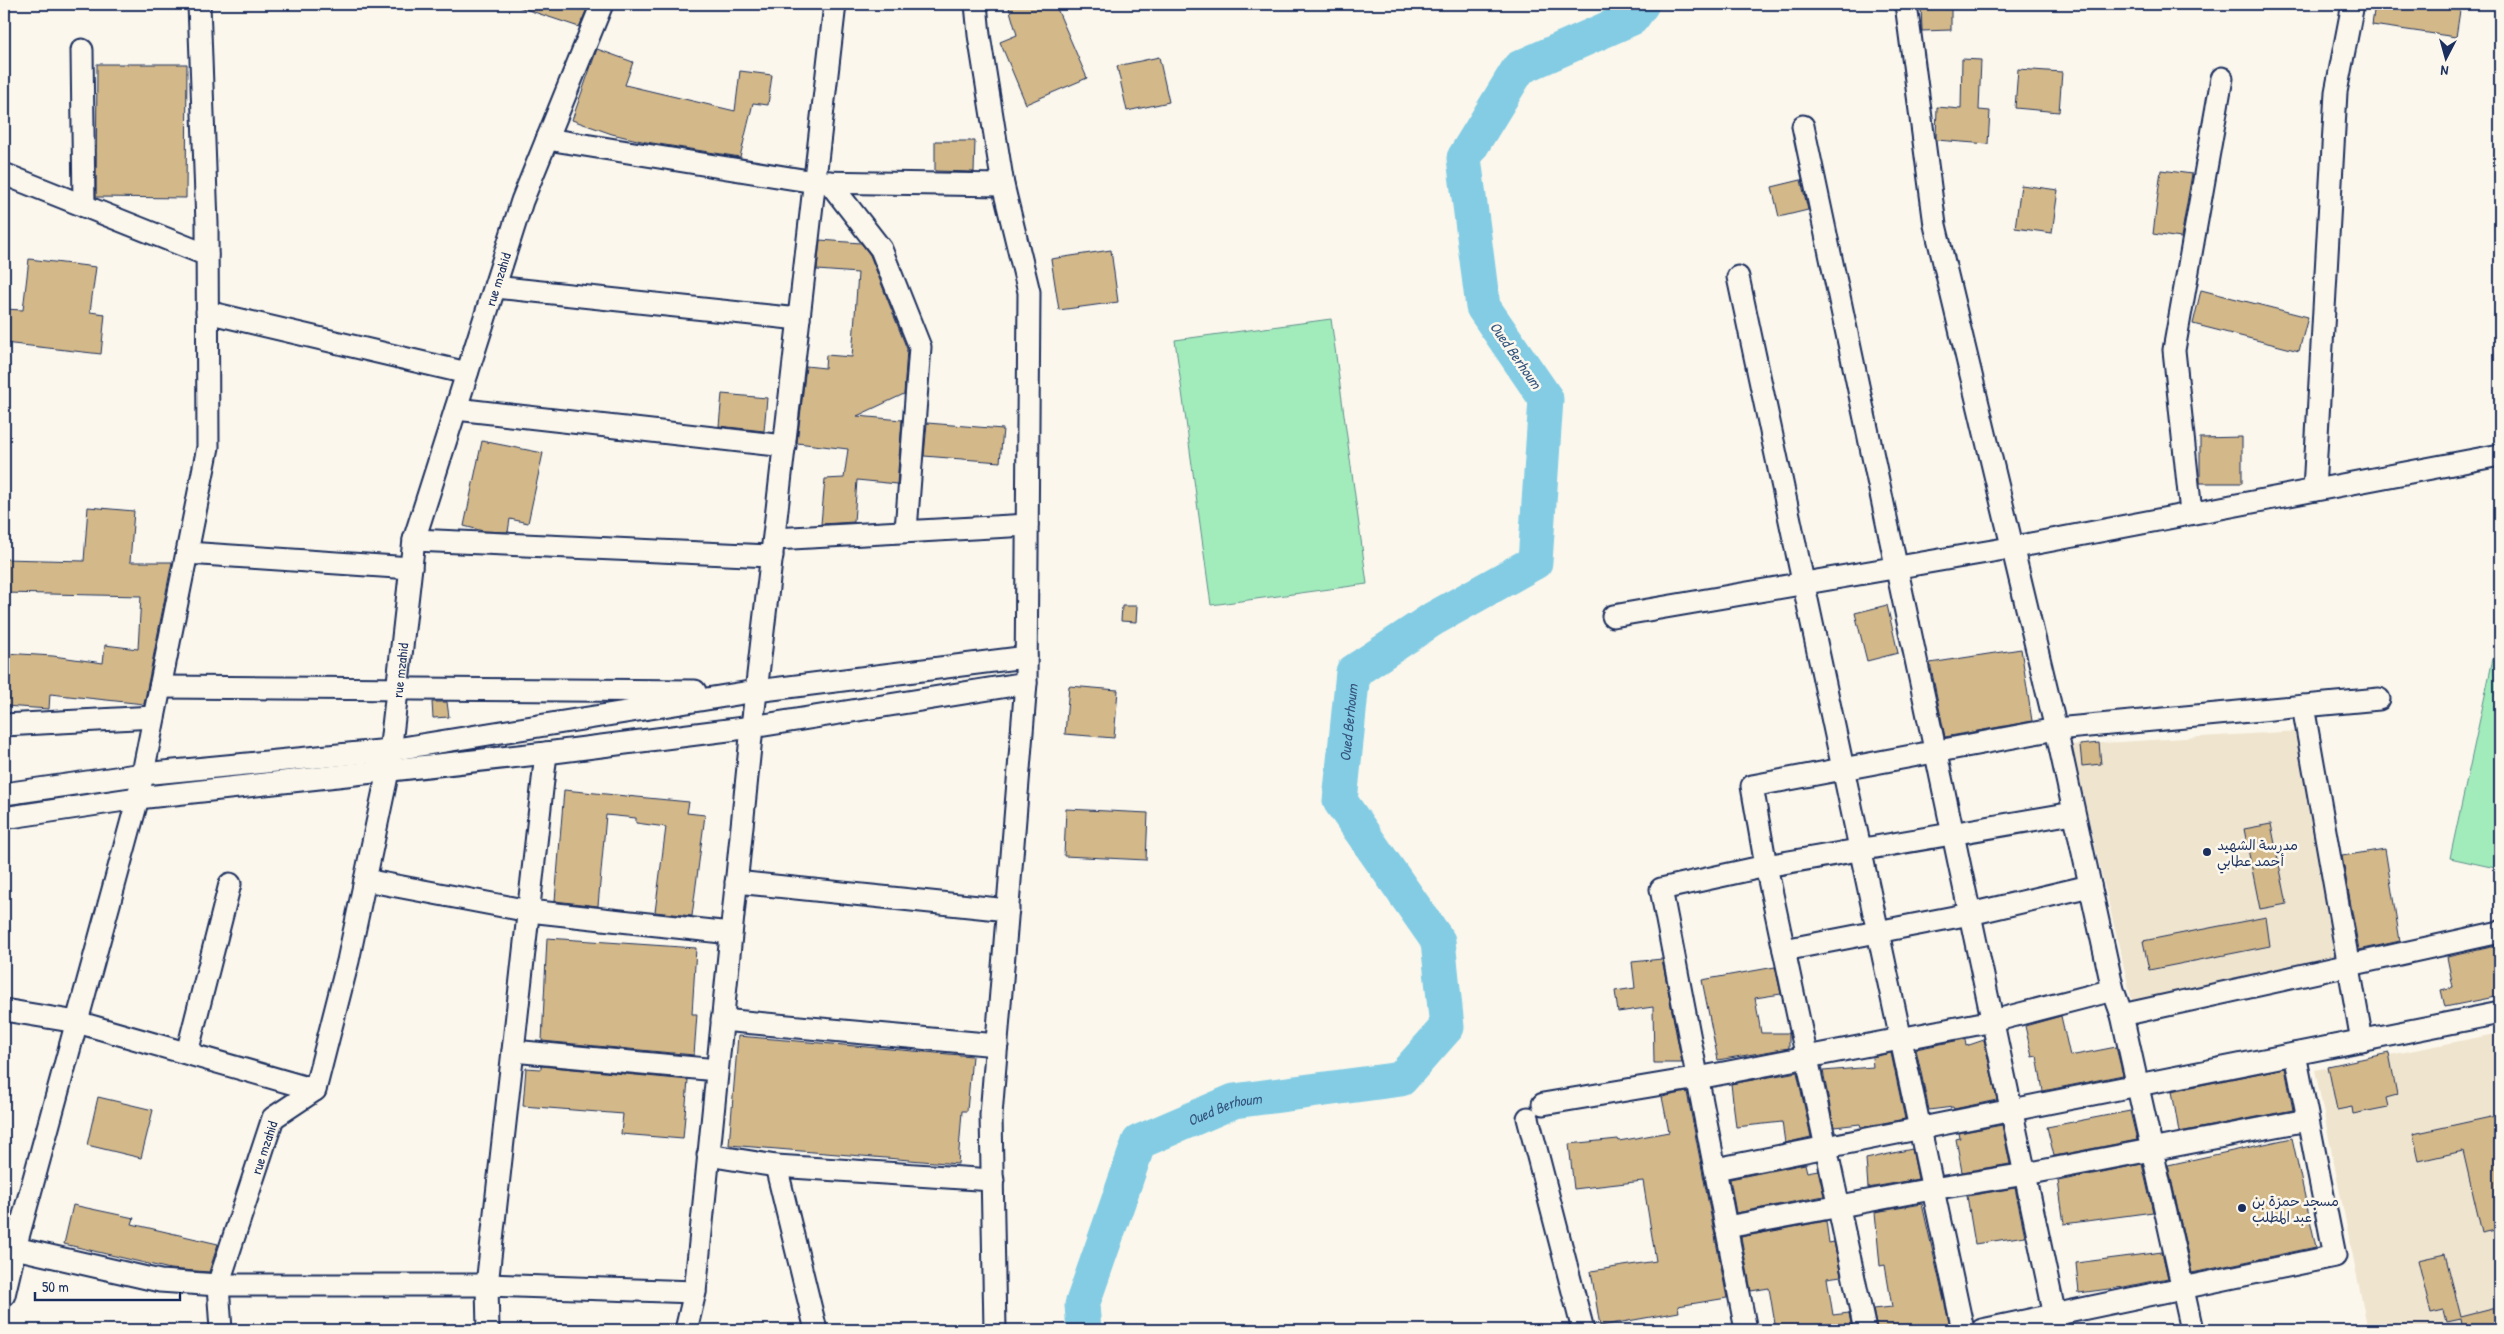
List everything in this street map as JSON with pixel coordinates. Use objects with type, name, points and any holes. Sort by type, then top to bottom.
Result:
[{"type":"street","points":[[4,1296],[10,1256],[77,1022],[138,798],[208,447],[207,255],[198,4]]},
{"type":"street","name":"rue mzahid","points":[[221,1330],[218,1285],[273,1118],[315,1090],[348,961],[389,760],[414,540],[522,201],[602,4]]},
{"type":"street","points":[[686,1330],[695,1292],[752,727],[799,319],[822,182],[836,4]]},
{"type":"street","points":[[976,4],[979,35],[1003,185],[1029,292],[1026,684],[991,1115],[995,1330]]},
{"type":"street","points":[[1906,4],[1935,225],[2010,548],[2056,729],[2072,813],[2113,990],[2122,1015],[2136,1086],[2184,1288],[2192,1330]]},
{"type":"street","points":[[2314,490],[2336,92],[2353,4]]},
{"type":"street","points":[[82,50],[84,206]]},
{"type":"street","points":[[2190,513],[2174,350],[2222,78]]},
{"type":"street","points":[[1803,126],[2057,1323]]},
{"type":"street","points":[[547,139],[822,182],[1003,185]]},
{"type":"street","points":[[4,174],[207,255]]},
{"type":"street","points":[[822,182],[881,249],[920,347],[906,530]]},
{"type":"street","points":[[1738,277],[1845,770],[1860,850],[1963,1330]]},
{"type":"street","points":[[495,286],[799,319]]},
{"type":"street","points":[[207,312],[467,373]]},
{"type":"street","points":[[456,409],[784,446]]},
{"type":"street","points":[[1613,616],[2010,548],[2500,455]]},
{"type":"street","points":[[414,540],[773,548],[906,530],[1027,525]]},
{"type":"street","points":[[187,554],[411,568]]},
{"type":"street","points":[[4,818],[389,760],[756,691],[1026,656]]},
{"type":"street","points":[[4,794],[143,774],[546,753],[752,727],[1026,684]]},
{"type":"street","points":[[160,687],[756,691]]},
{"type":"street","points":[[1865,1330],[1766,866],[1752,786],[2056,729],[2378,699]]},
{"type":"street","points":[[2303,706],[2362,1040]]},
{"type":"street","points":[[4,725],[154,717]]},
{"type":"street","points":[[488,1330],[487,1285],[546,753]]},
{"type":"street","points":[[1746,1330],[1661,889],[1766,866],[2072,813]]},
{"type":"street","points":[[365,880],[529,911],[731,933]]},
{"type":"street","points":[[736,882],[1008,910]]},
{"type":"street","points":[[187,1053],[230,884]]},
{"type":"street","points":[[1784,950],[1970,914],[2090,886]]},
{"type":"street","points":[[2122,1015],[2500,932]]},
{"type":"street","points":[[1583,1330],[1535,1111],[1993,1020],[2113,990]]},
{"type":"street","points":[[4,1010],[77,1022],[315,1090]]},
{"type":"street","points":[[1716,1169],[2500,1013]]},
{"type":"street","points":[[722,1020],[997,1045]]},
{"type":"street","points":[[513,1051],[717,1070]]},
{"type":"street","points":[[1982,1330],[2057,1323],[2184,1288],[2334,1256],[2295,1054]]},
{"type":"street","points":[[1727,1227],[1932,1189],[2026,1174],[2307,1120]]},
{"type":"street","points":[[708,1155],[776,1166],[992,1180]]},
{"type":"street","points":[[776,1166],[816,1330]]},
{"type":"street","points":[[10,1256],[160,1281],[218,1285],[487,1285],[695,1292]]},
{"type":"shaded area","name":"مدرسة الشهيد أحمد عطابي","points":[[2300,731],[2334,958],[2132,1001],[2071,745]]},
{"type":"shaded area","points":[[2500,1033],[2500,1330],[2368,1330],[2315,1070]]},
{"type":"green space","points":[[1331,319],[1367,584],[1211,605],[1175,340]]},
{"type":"green space","points":[[2500,626],[2500,869],[2450,858]]},
{"type":"building","points":[[519,4],[589,4],[579,27],[519,7]]},
{"type":"building","points":[[1008,4],[1055,4],[1087,78],[1026,104],[1000,42],[1017,35]]},
{"type":"building","points":[[1921,4],[1951,4],[1951,30],[1922,31]]},
{"type":"building","points":[[2375,4],[2461,4],[2456,37],[2372,25]]},
{"type":"building","points":[[597,49],[633,62],[625,85],[735,111],[740,71],[772,75],[768,105],[753,103],[740,157],[646,142],[612,134],[572,120]]},
{"type":"building","points":[[1159,57],[1169,102],[1127,111],[1117,66]]},
{"type":"building","points":[[1962,59],[1981,60],[1979,110],[1990,111],[1988,144],[1936,140],[1937,107],[1961,109]]},
{"type":"building","points":[[97,64],[187,64],[186,198],[96,197]]},
{"type":"building","points":[[2018,69],[2062,72],[2059,112],[2015,108]]},
{"type":"building","points":[[935,141],[975,141],[974,172],[935,171]]},
{"type":"building","points":[[2161,170],[2192,174],[2181,238],[2153,234]]},
{"type":"building","points":[[1801,180],[1808,210],[1779,217],[1772,187]]},
{"type":"building","points":[[2021,185],[2058,190],[2052,233],[2015,228]]},
{"type":"building","points":[[820,240],[861,243],[870,255],[907,349],[904,394],[857,416],[902,420],[897,484],[857,480],[854,522],[821,524],[825,479],[844,478],[848,449],[797,443],[806,366],[825,368],[826,355],[852,357],[858,273],[817,270]]},
{"type":"building","points":[[1111,250],[1118,302],[1059,310],[1051,259]]},
{"type":"building","points":[[29,259],[96,267],[90,312],[105,314],[101,354],[4,343],[4,309],[23,310]]},
{"type":"building","points":[[2201,290],[2308,317],[2299,351],[2193,324]]},
{"type":"building","points":[[722,394],[767,398],[764,431],[719,426]]},
{"type":"building","points":[[927,423],[1003,429],[1000,462],[924,456]]},
{"type":"building","points":[[2242,437],[2242,483],[2200,483],[2200,438]]},
{"type":"building","points":[[482,441],[543,453],[528,523],[510,519],[508,532],[483,531],[464,526]]},
{"type":"building","points":[[88,507],[134,511],[130,562],[172,562],[144,704],[50,694],[49,709],[4,706],[4,653],[53,656],[103,663],[105,645],[138,649],[141,596],[4,593],[4,559],[84,561]]},
{"type":"building","points":[[1887,605],[1898,653],[1867,661],[1855,613]]},
{"type":"building","points":[[1122,606],[1137,606],[1136,622],[1121,621]]},
{"type":"building","points":[[2021,649],[2032,721],[1945,737],[1930,663]]},
{"type":"building","points":[[1069,686],[1118,690],[1114,738],[1065,734]]},
{"type":"building","points":[[432,702],[447,702],[449,717],[433,718]]},
{"type":"building","points":[[2099,743],[2101,764],[2082,766],[2080,745]]},
{"type":"building","points":[[564,790],[689,802],[687,813],[705,815],[692,916],[655,912],[666,827],[636,823],[636,818],[606,815],[598,906],[555,901]]},
{"type":"building","points":[[1066,809],[1148,813],[1146,860],[1064,856]]},
{"type":"building","points":[[2271,824],[2287,904],[2260,909],[2244,829]]},
{"type":"building","points":[[2385,849],[2400,941],[2359,950],[2342,856]]},
{"type":"building","points":[[2266,917],[2270,946],[2149,970],[2143,941]]},
{"type":"building","points":[[547,938],[696,948],[692,1014],[697,1014],[694,1055],[542,1041]]},
{"type":"building","points":[[2500,945],[2500,996],[2445,1007],[2441,990],[2453,987],[2447,957]]},
{"type":"building","points":[[1662,959],[1682,1063],[1654,1063],[1653,1007],[1618,1012],[1615,991],[1635,988],[1632,962]]},
{"type":"building","points":[[1775,967],[1781,994],[1755,998],[1761,1033],[1789,1033],[1789,1048],[1718,1060],[1702,980]]},
{"type":"building","points":[[2061,1016],[2070,1056],[2116,1047],[2123,1075],[2043,1091],[2037,1056],[2032,1057],[2025,1026]]},
{"type":"building","points":[[738,1036],[972,1056],[967,1111],[962,1111],[958,1164],[729,1145]]},
{"type":"building","points":[[1965,1039],[1966,1046],[1984,1040],[1997,1100],[1954,1109],[1953,1107],[1929,1110],[1916,1049]]},
{"type":"building","points":[[1891,1053],[1905,1119],[1861,1127],[1860,1124],[1834,1127],[1823,1071],[1873,1067],[1872,1057]]},
{"type":"building","points":[[2389,1053],[2397,1095],[2386,1098],[2388,1107],[2353,1114],[2352,1107],[2337,1110],[2328,1066]]},
{"type":"building","points":[[541,1066],[688,1080],[683,1139],[621,1134],[623,1114],[523,1106],[526,1068],[541,1069]]},
{"type":"building","points":[[2285,1068],[2293,1110],[2179,1132],[2172,1091]]},
{"type":"building","points":[[1797,1072],[1811,1137],[1785,1143],[1782,1122],[1736,1127],[1731,1084]]},
{"type":"building","points":[[1687,1092],[1727,1298],[1678,1306],[1679,1312],[1600,1326],[1591,1271],[1656,1261],[1643,1181],[1574,1189],[1569,1144],[1618,1139],[1619,1141],[1669,1132],[1662,1097]]},
{"type":"building","points":[[98,1097],[153,1110],[141,1158],[87,1145]]},
{"type":"building","points":[[2130,1111],[2137,1140],[2054,1156],[2047,1127]]},
{"type":"building","points":[[2500,1115],[2500,1229],[2482,1233],[2463,1151],[2419,1161],[2413,1134]]},
{"type":"building","points":[[2002,1125],[2010,1164],[1962,1172],[1956,1139],[1960,1138],[1959,1133]]},
{"type":"building","name":"مسجد حمزة بن عبد المطلب","points":[[2292,1138],[2316,1247],[2192,1273],[2168,1165]]},
{"type":"building","points":[[1912,1149],[1918,1179],[1868,1188],[1866,1159]]},
{"type":"building","points":[[1805,1164],[1807,1172],[1818,1170],[1824,1196],[1736,1213],[1730,1179]]},
{"type":"building","points":[[2142,1164],[2153,1212],[2064,1224],[2058,1181]]},
{"type":"building","points":[[2015,1188],[2025,1236],[1975,1244],[1967,1196]]},
{"type":"building","points":[[1922,1204],[1950,1327],[1930,1330],[1877,1330],[1873,1309],[1892,1307],[1885,1265],[1880,1266],[1875,1212]]},
{"type":"building","points":[[73,1205],[134,1218],[132,1224],[218,1244],[209,1272],[170,1269],[64,1244]]},
{"type":"building","points":[[1826,1221],[1829,1243],[1834,1242],[1841,1276],[1827,1278],[1833,1315],[1849,1313],[1852,1330],[1776,1330],[1769,1288],[1751,1291],[1741,1237]]},
{"type":"building","points":[[2162,1252],[2168,1278],[2124,1287],[2079,1293],[2076,1263]]},
{"type":"building","points":[[2445,1254],[2461,1317],[2500,1307],[2500,1330],[2463,1330],[2461,1319],[2447,1322],[2444,1310],[2431,1313],[2418,1260]]},
{"type":"waterway","name":"Oued Berhoum","points":[[1084,1330],[1082,1305],[1139,1142],[1234,1101],[1401,1079],[1447,1027],[1438,941],[1340,801],[1353,672],[1433,619],[1535,562],[1546,399],[1483,307],[1464,158],[1519,68],[1632,18],[1642,4]]},
{"type":"place","name":"مدرسة الشهيد أحمد عطابي","points":[[2207,852]]},
{"type":"place","name":"مسجد حمزة بن عبد المطلب","points":[[2242,1208]]}]
